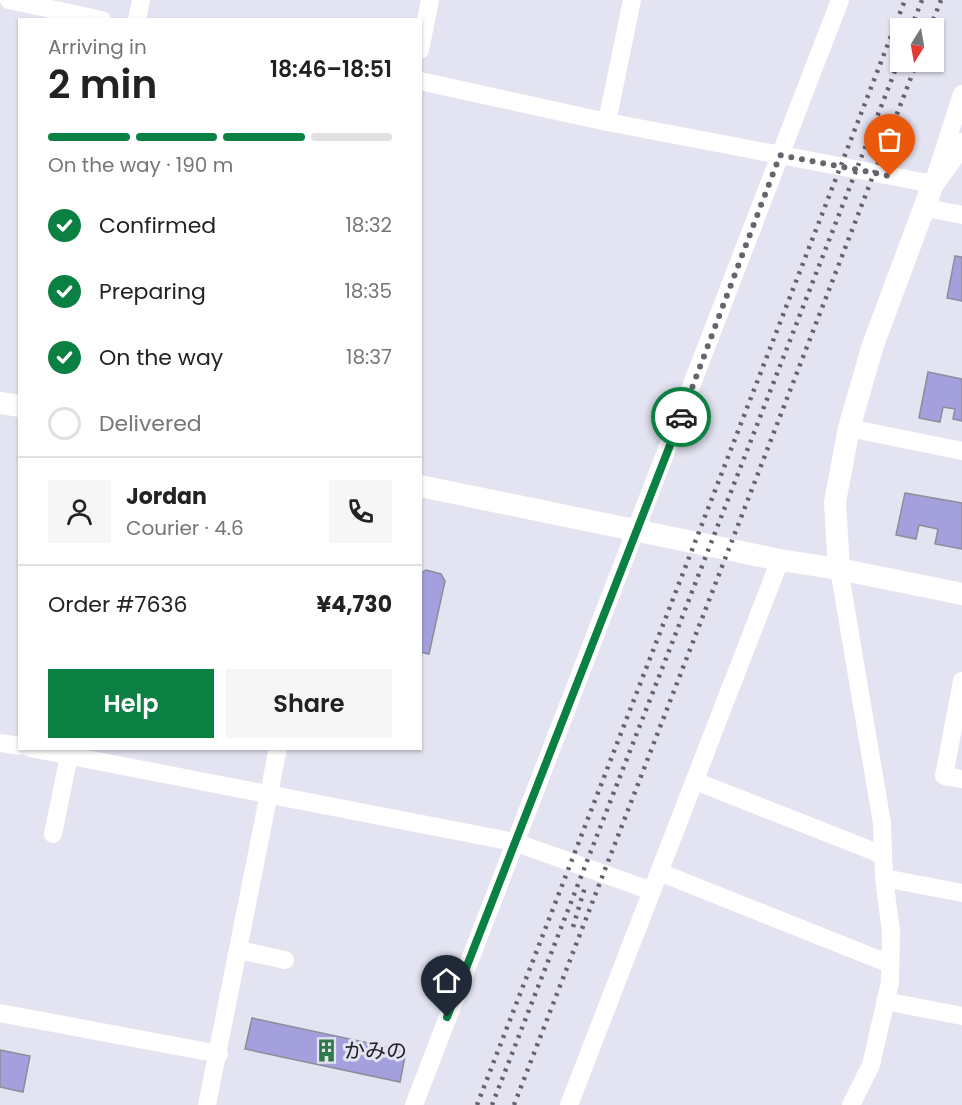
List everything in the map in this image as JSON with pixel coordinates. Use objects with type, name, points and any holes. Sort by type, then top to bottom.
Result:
[{"type":"street","points":[[9,0],[93,18]]},
{"type":"street","points":[[136,18],[141,0]]},
{"type":"street","points":[[422,40],[430,0]]},
{"type":"street","points":[[607,122],[632,0]]},
{"type":"street","points":[[414,1105],[840,0]]},
{"type":"street","points":[[422,81],[607,122],[933,184]]},
{"type":"street","points":[[851,1105],[872,1065],[885,1001],[891,932],[884,878],[882,823],[839,569],[835,502],[849,428],[873,345],[927,208],[962,94]]},
{"type":"street","points":[[933,184],[962,144]]},
{"type":"street","points":[[927,208],[962,215]]},
{"type":"street","points":[[0,403],[18,406]]},
{"type":"street","points":[[849,428],[962,451]]},
{"type":"street","points":[[422,486],[780,560],[839,569],[962,594]]},
{"type":"street","points":[[569,1105],[780,560]]},
{"type":"street","points":[[962,681],[944,776],[962,780]]},
{"type":"street","points":[[0,743],[18,746]]},
{"type":"street","points":[[40,750],[514,842],[652,891]]},
{"type":"street","points":[[207,1105],[219,1054],[278,750]]},
{"type":"street","points":[[52,834],[69,756]]},
{"type":"street","points":[[694,781],[883,855]]},
{"type":"street","points":[[659,872],[890,964]]},
{"type":"street","points":[[884,878],[962,893]]},
{"type":"street","points":[[239,950],[285,960]]},
{"type":"street","points":[[885,1001],[962,1016]]},
{"type":"street","points":[[0,1013],[219,1054]]},
{"type":"building","points":[[955,256],[962,257],[962,301],[947,298]]},
{"type":"building","points":[[928,372],[962,379],[962,421],[953,419],[955,409],[943,407],[940,422],[919,418]]},
{"type":"building","points":[[905,493],[962,503],[962,549],[935,544],[938,529],[919,525],[916,539],[896,535]]},
{"type":"building","points":[[426,570],[441,574],[445,581],[429,654],[422,652],[422,573]]},
{"type":"building","name":"かみの","points":[[252,1018],[406,1051],[400,1082],[245,1049]]},
{"type":"building","points":[[0,1050],[30,1056],[23,1092],[0,1087]]},
{"type":"railway","points":[[477,1105],[905,0]]},
{"type":"railway","points":[[915,18],[922,0]]},
{"type":"railway","points":[[934,18],[941,0]]},
{"type":"railway","points":[[492,1105],[895,72]]},
{"type":"railway","points":[[514,1105],[913,72]]},
{"type":"railway","points":[[573,927],[585,887]]},
{"type":"way so far","points":[[681,417],[780,155],[890,176]]},
{"type":"place","name":"かみの","points":[[326,1050]]},
{"type":"route","points":[[447,1017],[681,417]]}]
